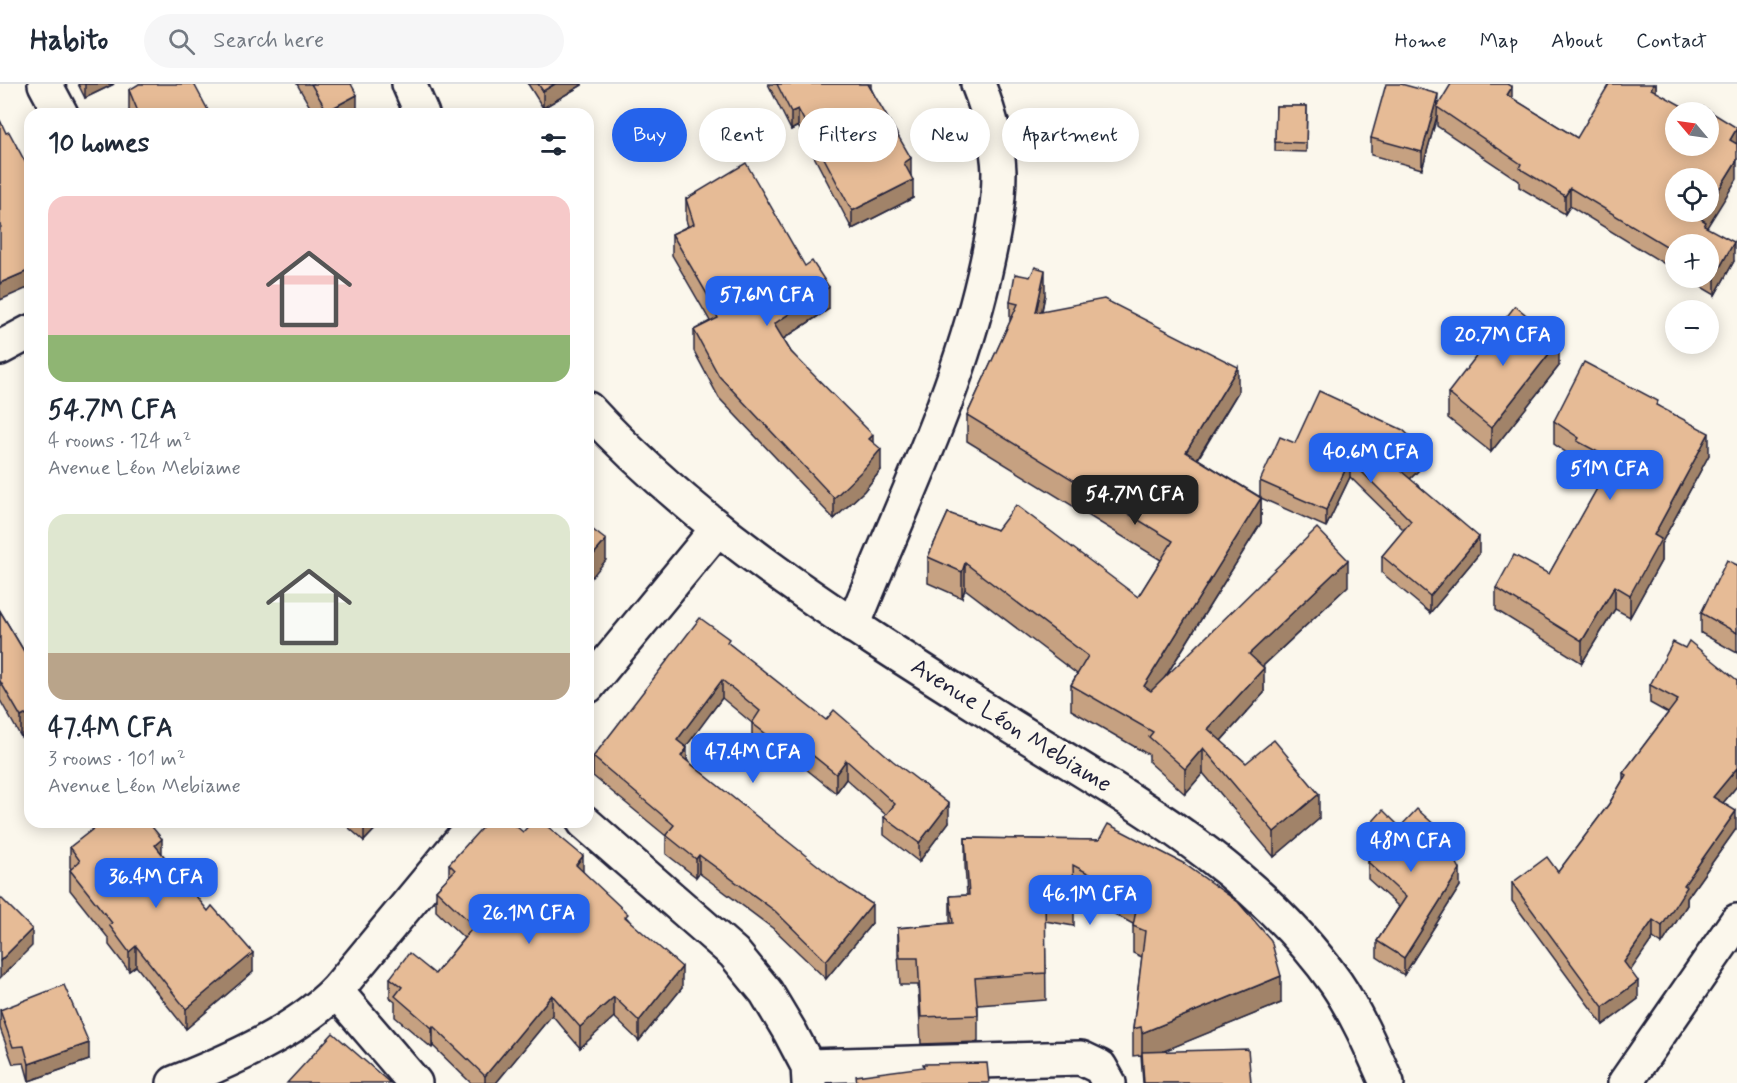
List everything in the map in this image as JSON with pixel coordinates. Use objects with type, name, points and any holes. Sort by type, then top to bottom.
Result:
[{"type":"street","points":[[45,84],[58,108]]},
{"type":"street","points":[[409,84],[419,108]]},
{"type":"street","points":[[853,626],[947,399],[976,309],[996,221],[999,171],[990,115],[978,84]]},
{"type":"street","points":[[0,348],[24,335]]},
{"type":"street","name":"Avenue Léon Mebiame","points":[[594,416],[618,442],[718,528],[853,626],[1178,831],[1244,880],[1291,928],[1336,984],[1368,1041],[1387,1083]]},
{"type":"street","points":[[594,679],[718,528]]},
{"type":"street","points":[[174,1083],[289,1028],[315,1012],[336,991],[471,828]]},
{"type":"street","points":[[591,828],[734,953],[766,992],[808,1075],[1081,1058],[1100,1067],[1109,1083]]},
{"type":"street","points":[[1625,1083],[1737,921]]},
{"type":"street","points":[[336,991],[416,1083]]},
{"type":"building","points":[[139,84],[194,84],[207,108],[136,108],[129,90]]},
{"type":"building","points":[[311,84],[351,84],[357,95],[333,108],[325,108]]},
{"type":"building","points":[[538,84],[555,84],[543,91]]},
{"type":"building","points":[[777,84],[868,84],[882,108],[798,108],[791,112]]},
{"type":"building","points":[[1386,84],[1401,84],[1438,94],[1422,152],[1371,138]]},
{"type":"building","points":[[1451,84],[1507,84],[1512,87],[1507,95],[1577,138],[1609,84],[1653,84],[1651,89],[1675,102],[1665,102],[1665,156],[1719,156],[1719,117],[1737,128],[1730,140],[1737,144],[1737,160],[1719,189],[1719,168],[1665,168],[1665,222],[1706,222],[1704,226],[1719,234],[1665,234],[1665,245],[1570,188],[1565,196],[1519,168],[1521,164],[1437,107]]},
{"type":"building","points":[[1276,106],[1307,106],[1306,143],[1275,142]]},
{"type":"building","points":[[0,120],[24,160],[24,273],[0,283]]},
{"type":"building","points":[[898,136],[910,156],[904,163],[913,180],[852,211],[826,162],[898,162]]},
{"type":"building","points":[[746,163],[805,266],[812,261],[829,287],[774,324],[791,352],[873,435],[869,439],[881,449],[834,498],[719,376],[694,330],[718,318],[712,307],[714,306],[672,234],[694,224],[686,199]]},
{"type":"building","points":[[1719,234],[1734,242],[1719,269]]},
{"type":"building","points":[[1035,267],[1045,270],[1036,312],[1104,299],[1238,367],[1186,452],[1261,498],[1144,686],[1151,691],[1317,528],[1348,560],[1249,654],[1264,668],[1208,729],[1246,763],[1274,740],[1319,794],[1274,832],[1203,748],[1185,769],[1149,737],[1153,732],[1071,685],[1088,656],[965,563],[962,572],[928,557],[948,513],[997,530],[1016,505],[1138,597],[1173,541],[967,415],[1018,304],[1010,302],[1015,274],[1030,277]]},
{"type":"building","points":[[1515,306],[1559,341],[1491,428],[1448,393]]},
{"type":"building","points":[[1584,362],[1658,401],[1656,405],[1709,433],[1654,535],[1661,539],[1630,595],[1615,586],[1582,641],[1496,588],[1514,555],[1549,574],[1613,460],[1577,441],[1579,438],[1554,421]]},
{"type":"building","points":[[1319,391],[1403,430],[1423,449],[1401,471],[1479,537],[1430,596],[1382,556],[1411,521],[1350,460],[1326,510],[1260,481],[1280,437],[1295,443]]},
{"type":"building","points":[[594,531],[606,540],[594,554]]},
{"type":"building","points":[[1727,560],[1737,565],[1737,633],[1701,613]]},
{"type":"building","points":[[0,611],[24,651],[24,715],[21,717],[0,681]]},
{"type":"building","points":[[700,618],[729,639],[727,642],[826,720],[834,710],[893,761],[949,804],[919,843],[884,817],[895,804],[846,760],[836,774],[791,738],[784,748],[752,723],[760,711],[722,680],[677,740],[687,748],[681,756],[840,883],[872,904],[826,961],[775,911],[699,855],[696,859],[666,835],[674,825],[594,756]]},
{"type":"building","points":[[1689,641],[1737,680],[1737,768],[1713,797],[1736,811],[1684,885],[1687,887],[1662,926],[1653,920],[1624,962],[1638,981],[1603,1007],[1512,883],[1547,857],[1558,872],[1609,804],[1626,775],[1623,773],[1678,700],[1650,685],[1673,642],[1685,648]]},
{"type":"building","points":[[1417,809],[1438,828],[1460,869],[1404,958],[1377,941],[1406,897],[1368,862],[1377,852],[1365,840],[1365,830],[1383,810],[1400,827]]},
{"type":"building","points":[[1108,824],[1183,863],[1238,902],[1271,940],[1281,976],[1142,1033],[1141,1027],[1133,1029],[1145,931],[1133,926],[1138,900],[1073,865],[1074,899],[1045,893],[1046,973],[975,978],[978,1015],[921,1017],[918,958],[900,958],[898,928],[953,923],[950,896],[969,895],[965,838],[1099,840]]},
{"type":"building","points":[[94,828],[153,828],[162,839],[155,845],[208,911],[212,906],[253,953],[186,1009],[136,946],[129,952],[109,925],[112,923],[70,870],[80,861],[70,847]]},
{"type":"building","points":[[482,828],[518,828],[523,832],[527,828],[549,828],[583,856],[576,865],[628,914],[625,917],[682,967],[639,1021],[614,997],[580,1027],[552,995],[485,1076],[433,1026],[432,1028],[395,996],[402,987],[390,978],[409,953],[435,974],[474,926],[436,890],[455,870],[449,864]]},
{"type":"building","points":[[0,897],[32,929],[0,961]]},
{"type":"building","points":[[64,985],[89,1043],[29,1064],[24,1046],[13,1047],[0,1010]]},
{"type":"building","points":[[333,1033],[390,1083],[287,1083]]},
{"type":"building","points":[[1248,1049],[1251,1083],[1144,1083],[1142,1052]]},
{"type":"building","points":[[987,1063],[989,1083],[857,1083],[856,1076],[924,1067],[923,1064]]}]
